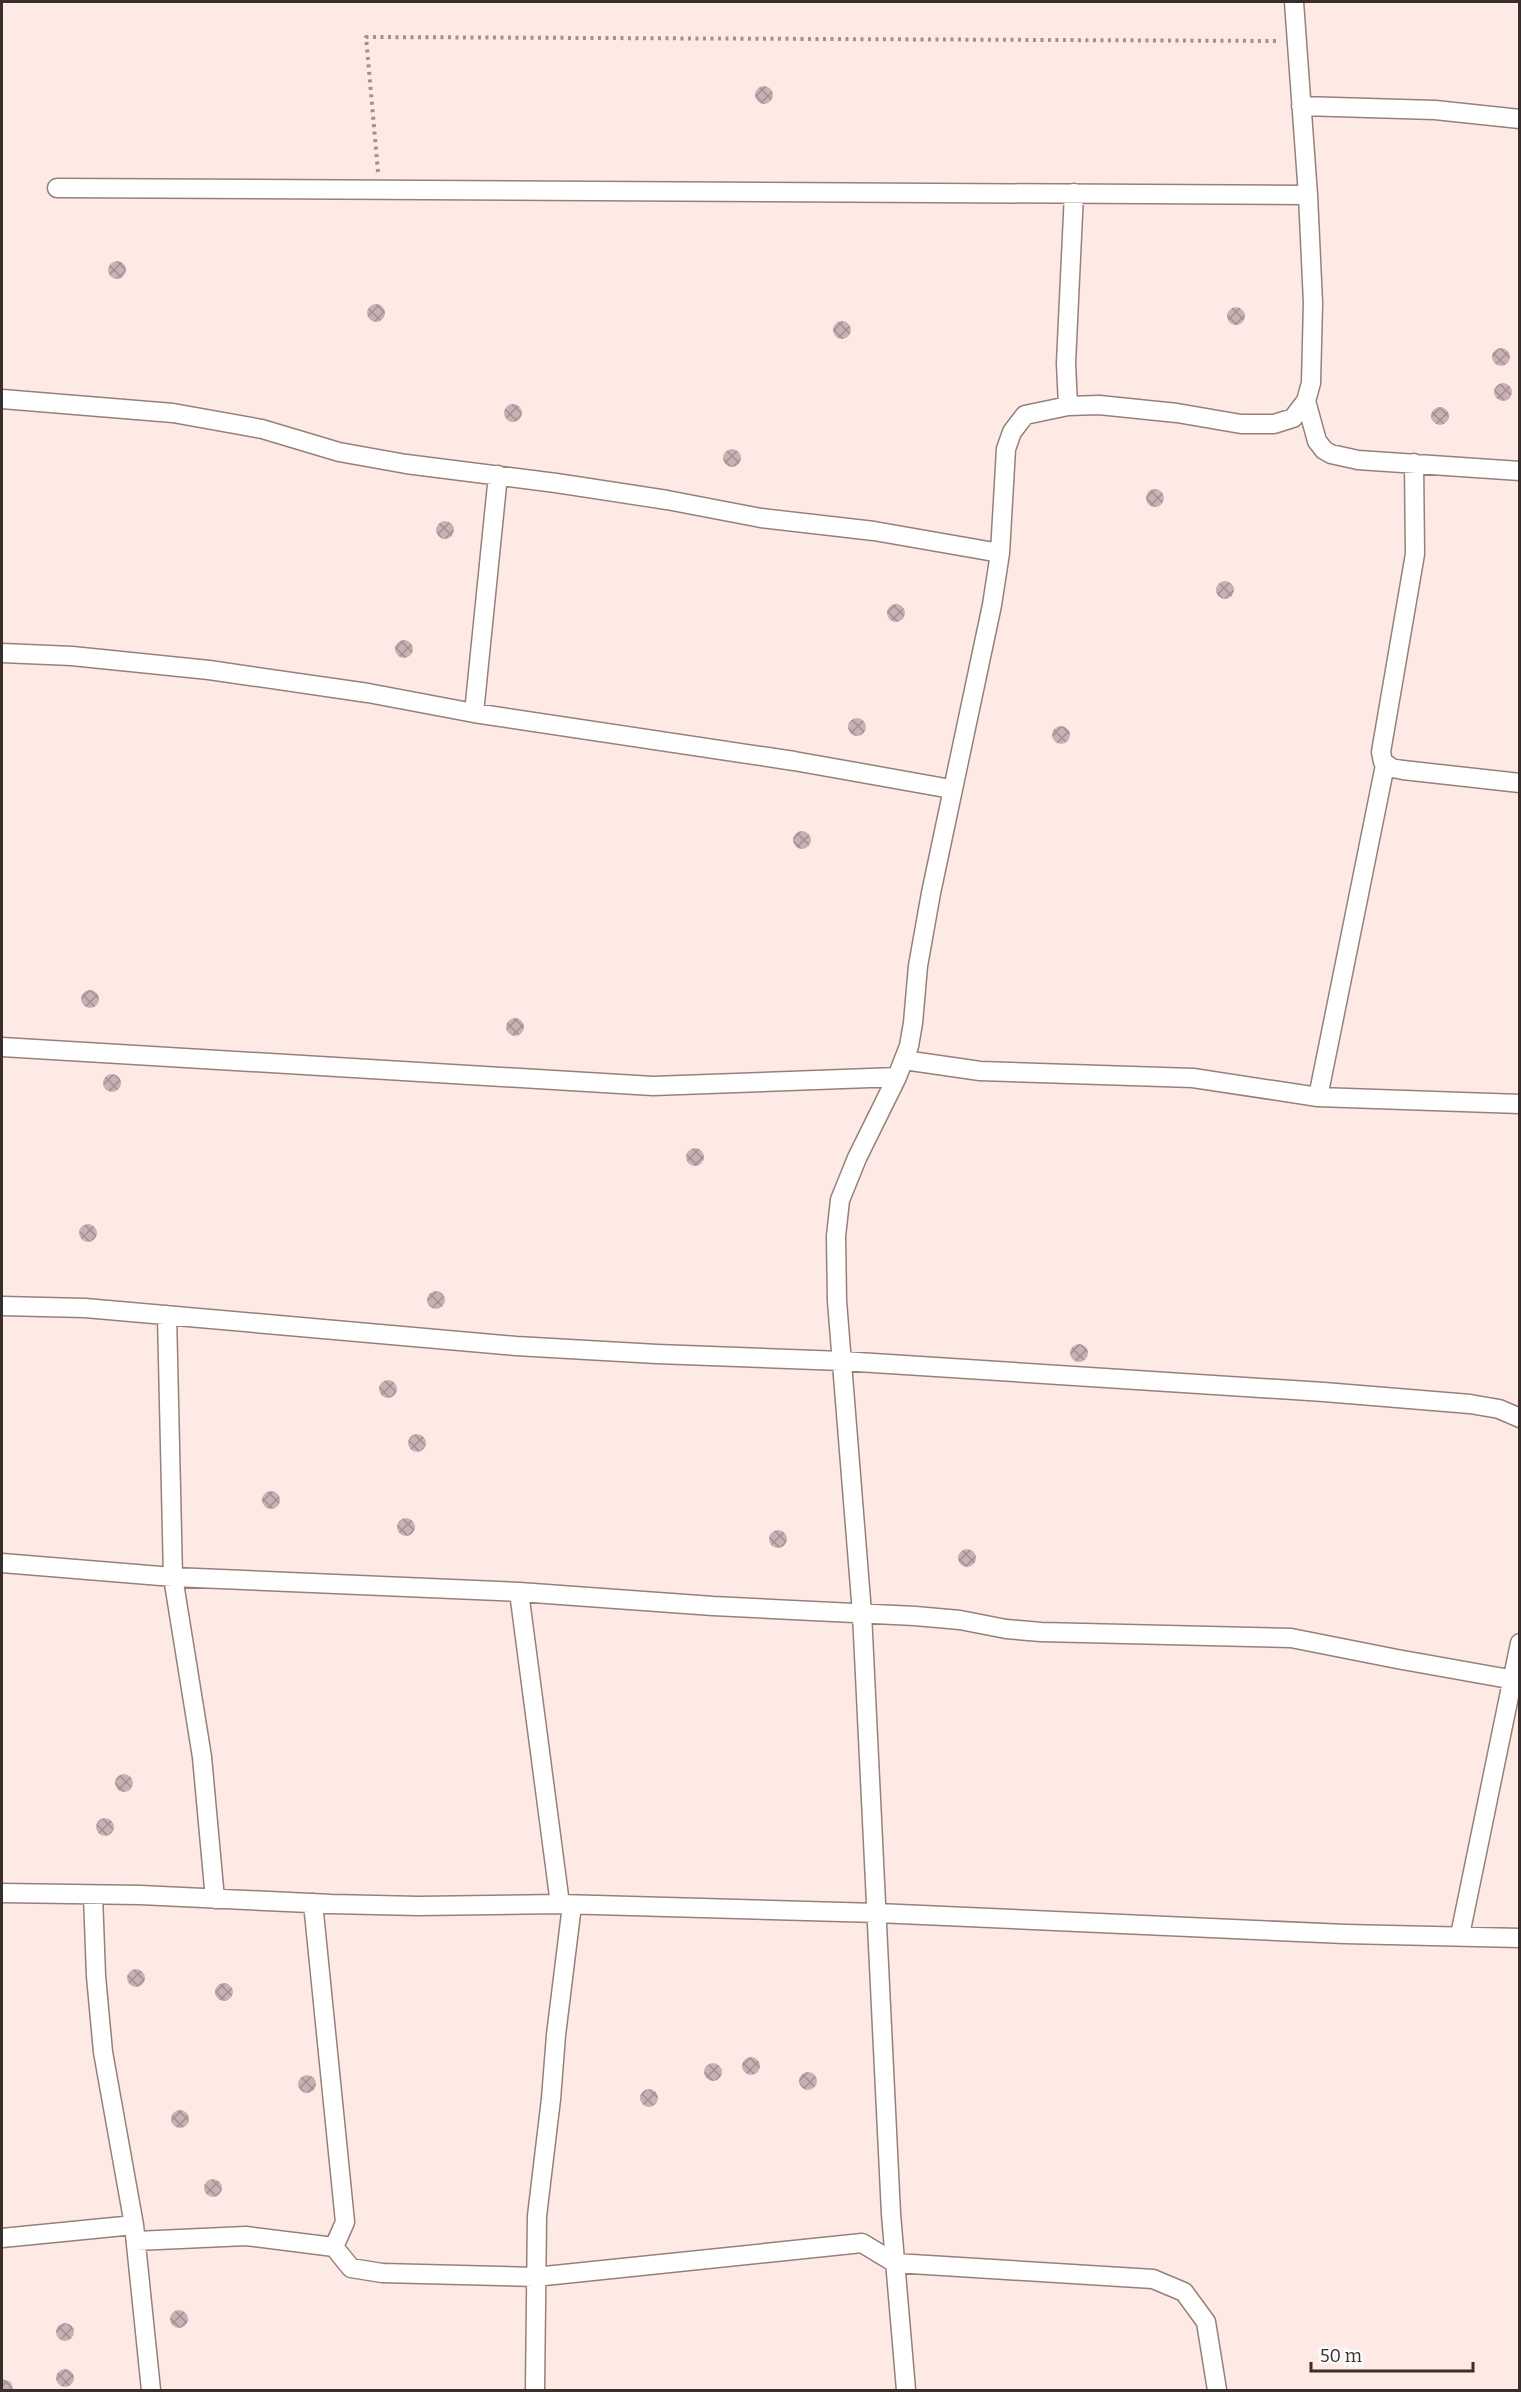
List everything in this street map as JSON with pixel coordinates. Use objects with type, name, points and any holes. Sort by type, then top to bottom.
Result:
[{"type":"street","points":[[906,2391],[895,2263],[862,1613],[835,1267],[840,1200],[857,1158],[897,1077],[904,1060],[913,1023],[918,966],[951,789],[981,664],[1000,553],[1006,449],[1012,432],[1025,415],[1068,406],[1099,405],[1177,413],[1241,424],[1274,424],[1293,418],[1306,401],[1311,383],[1313,303],[1308,195],[1293,2]]},
{"type":"street","points":[[1300,106],[1435,110],[1520,119]]},
{"type":"street","points":[[57,188],[1308,195]]},
{"type":"street","points":[[1068,406],[1066,363],[1074,193]]},
{"type":"street","points":[[2,399],[173,413],[262,429],[339,452],[447,470],[498,475],[667,500],[761,518],[874,531],[1000,553]]},
{"type":"street","points":[[1306,401],[1313,430],[1324,450],[1342,458],[1520,471]]},
{"type":"street","points":[[1318,1097],[1385,765],[1381,752],[1415,554],[1414,463]]},
{"type":"street","points":[[474,713],[498,475]]},
{"type":"street","points":[[2,653],[72,656],[209,670],[794,761],[951,789]]},
{"type":"street","points":[[1385,765],[1403,770],[1520,783]]},
{"type":"street","points":[[2,1047],[653,1086],[897,1077]]},
{"type":"street","points":[[904,1060],[980,1071],[1193,1078],[1318,1097],[1520,1104]]},
{"type":"street","points":[[2,1306],[85,1308],[516,1346],[842,1361],[1324,1392],[1470,1404],[1499,1409],[1520,1418]]},
{"type":"street","points":[[167,1315],[172,1577],[202,1757],[215,1899]]},
{"type":"street","points":[[2,1563],[172,1577],[519,1592],[713,1606],[941,1618],[998,1628],[1041,1632],[1291,1638],[1515,1680]]},
{"type":"street","points":[[519,1592],[566,1905],[551,2099],[537,2216],[535,2391]]},
{"type":"street","points":[[1460,1935],[1515,1680],[1520,1643]]},
{"type":"street","points":[[2,1893],[140,1895],[419,1906],[566,1905],[877,1913],[1345,1934],[1520,1938]]},
{"type":"street","points":[[93,1895],[96,1976],[103,2052],[135,2233],[151,2391]]},
{"type":"street","points":[[313,1903],[345,2222],[334,2247]]},
{"type":"street","points":[[2,2238],[135,2233],[246,2236],[334,2247],[351,2268],[382,2273],[535,2277],[862,2243],[895,2263],[1153,2279],[1184,2292],[1206,2322],[1217,2391]]},
{"type":"path","points":[[380,190],[366,37],[1297,41]]},
{"type":"building","points":[[764,86],[770,89],[773,95],[770,101],[764,104],[758,101],[755,95],[758,89]]},
{"type":"building","points":[[117,261],[125,266],[126,270],[121,278],[117,279],[109,274],[108,270],[113,262]]},
{"type":"building","points":[[376,304],[384,309],[385,313],[380,321],[376,322],[368,317],[367,313],[372,305]]},
{"type":"building","points":[[1232,307],[1240,307],[1245,312],[1243,323],[1232,325],[1227,320],[1227,312]]},
{"type":"building","points":[[842,321],[849,323],[851,330],[849,337],[842,339],[835,337],[833,330],[835,323]]},
{"type":"building","points":[[1501,348],[1509,353],[1510,357],[1505,365],[1501,366],[1493,361],[1492,357],[1497,349]]},
{"type":"building","points":[[1503,383],[1510,385],[1512,392],[1510,399],[1503,401],[1496,399],[1494,392],[1496,385]]},
{"type":"building","points":[[513,404],[521,409],[522,413],[517,421],[513,422],[505,417],[504,413],[509,405]]},
{"type":"building","points":[[1440,407],[1448,412],[1449,416],[1444,424],[1440,425],[1432,420],[1431,416],[1436,408]]},
{"type":"building","points":[[732,449],[740,454],[741,458],[736,466],[732,467],[724,462],[723,458],[728,450]]},
{"type":"building","points":[[1155,489],[1162,491],[1164,498],[1162,505],[1155,507],[1148,505],[1146,498],[1148,491]]},
{"type":"building","points":[[445,521],[453,526],[454,530],[449,538],[445,539],[437,534],[436,530],[441,522]]},
{"type":"building","points":[[1225,581],[1233,586],[1234,590],[1229,598],[1225,599],[1217,594],[1216,590],[1221,582]]},
{"type":"building","points":[[896,604],[904,609],[905,613],[900,621],[896,622],[888,617],[887,613],[892,605]]},
{"type":"building","points":[[404,640],[412,645],[413,649],[408,657],[404,658],[396,653],[395,649],[400,641]]},
{"type":"building","points":[[857,718],[865,723],[866,727],[861,735],[857,736],[849,731],[848,727],[853,719]]},
{"type":"building","points":[[1061,726],[1069,731],[1070,735],[1065,743],[1061,744],[1053,739],[1052,735],[1057,727]]},
{"type":"building","points":[[802,831],[810,836],[811,840],[806,848],[802,849],[794,844],[793,840],[798,832]]},
{"type":"building","points":[[90,990],[98,995],[99,999],[94,1007],[90,1008],[82,1003],[81,999],[86,991]]},
{"type":"building","points":[[515,1018],[521,1021],[524,1027],[521,1033],[515,1036],[509,1033],[506,1027],[509,1021]]},
{"type":"building","points":[[112,1074],[120,1079],[121,1083],[116,1091],[112,1092],[104,1087],[103,1083],[108,1075]]},
{"type":"building","points":[[691,1148],[699,1148],[704,1153],[702,1164],[691,1166],[686,1161],[686,1153]]},
{"type":"building","points":[[88,1224],[96,1229],[97,1233],[92,1241],[88,1242],[80,1237],[79,1233],[84,1225]]},
{"type":"building","points":[[436,1291],[444,1296],[445,1300],[440,1308],[436,1309],[428,1304],[427,1300],[432,1292]]},
{"type":"building","points":[[1079,1344],[1087,1349],[1088,1353],[1083,1361],[1079,1362],[1071,1357],[1070,1353],[1075,1345]]},
{"type":"building","points":[[388,1380],[396,1385],[397,1389],[392,1397],[388,1398],[380,1393],[379,1389],[384,1381]]},
{"type":"building","points":[[417,1434],[425,1439],[426,1443],[421,1451],[417,1452],[409,1447],[408,1443],[413,1435]]},
{"type":"building","points":[[271,1491],[278,1493],[280,1500],[278,1507],[271,1509],[264,1507],[262,1500],[264,1493]]},
{"type":"building","points":[[406,1518],[414,1523],[415,1527],[410,1535],[406,1536],[398,1531],[397,1527],[402,1519]]},
{"type":"building","points":[[778,1530],[786,1535],[787,1539],[782,1547],[778,1548],[770,1543],[769,1539],[774,1531]]},
{"type":"building","points":[[963,1549],[971,1549],[976,1554],[974,1565],[963,1567],[958,1562],[958,1554]]},
{"type":"building","points":[[124,1774],[132,1779],[133,1783],[128,1791],[124,1792],[116,1787],[115,1783],[120,1775]]},
{"type":"building","points":[[105,1818],[113,1823],[114,1827],[109,1835],[105,1836],[97,1831],[96,1827],[101,1819]]},
{"type":"building","points":[[132,1969],[140,1969],[145,1974],[143,1985],[132,1987],[127,1982],[127,1974]]},
{"type":"building","points":[[224,1983],[232,1988],[233,1992],[228,2000],[224,2001],[216,1996],[215,1992],[220,1984]]},
{"type":"building","points":[[751,2057],[759,2062],[760,2066],[755,2074],[751,2075],[743,2070],[742,2066],[747,2058]]},
{"type":"building","points":[[709,2063],[717,2063],[722,2068],[720,2079],[709,2081],[704,2076],[704,2068]]},
{"type":"building","points":[[808,2072],[816,2077],[817,2081],[812,2089],[808,2090],[800,2085],[799,2081],[804,2073]]},
{"type":"building","points":[[307,2075],[315,2080],[316,2084],[311,2092],[307,2093],[299,2088],[298,2084],[303,2076]]},
{"type":"building","points":[[649,2089],[657,2094],[658,2098],[653,2106],[649,2107],[641,2102],[640,2098],[645,2090]]},
{"type":"building","points":[[180,2110],[188,2115],[189,2119],[184,2127],[180,2128],[172,2123],[171,2119],[176,2111]]},
{"type":"building","points":[[213,2179],[220,2181],[222,2188],[220,2195],[213,2197],[206,2195],[204,2188],[206,2181]]},
{"type":"building","points":[[179,2310],[187,2315],[188,2319],[183,2327],[179,2328],[171,2323],[170,2319],[175,2311]]},
{"type":"building","points":[[65,2323],[72,2325],[74,2332],[72,2339],[65,2341],[58,2339],[56,2332],[58,2325]]},
{"type":"building","points":[[65,2369],[73,2374],[74,2378],[69,2386],[65,2387],[57,2382],[56,2378],[61,2370]]},
{"type":"building","points":[[2,2379],[11,2382],[13,2390],[2,2390]]}]
